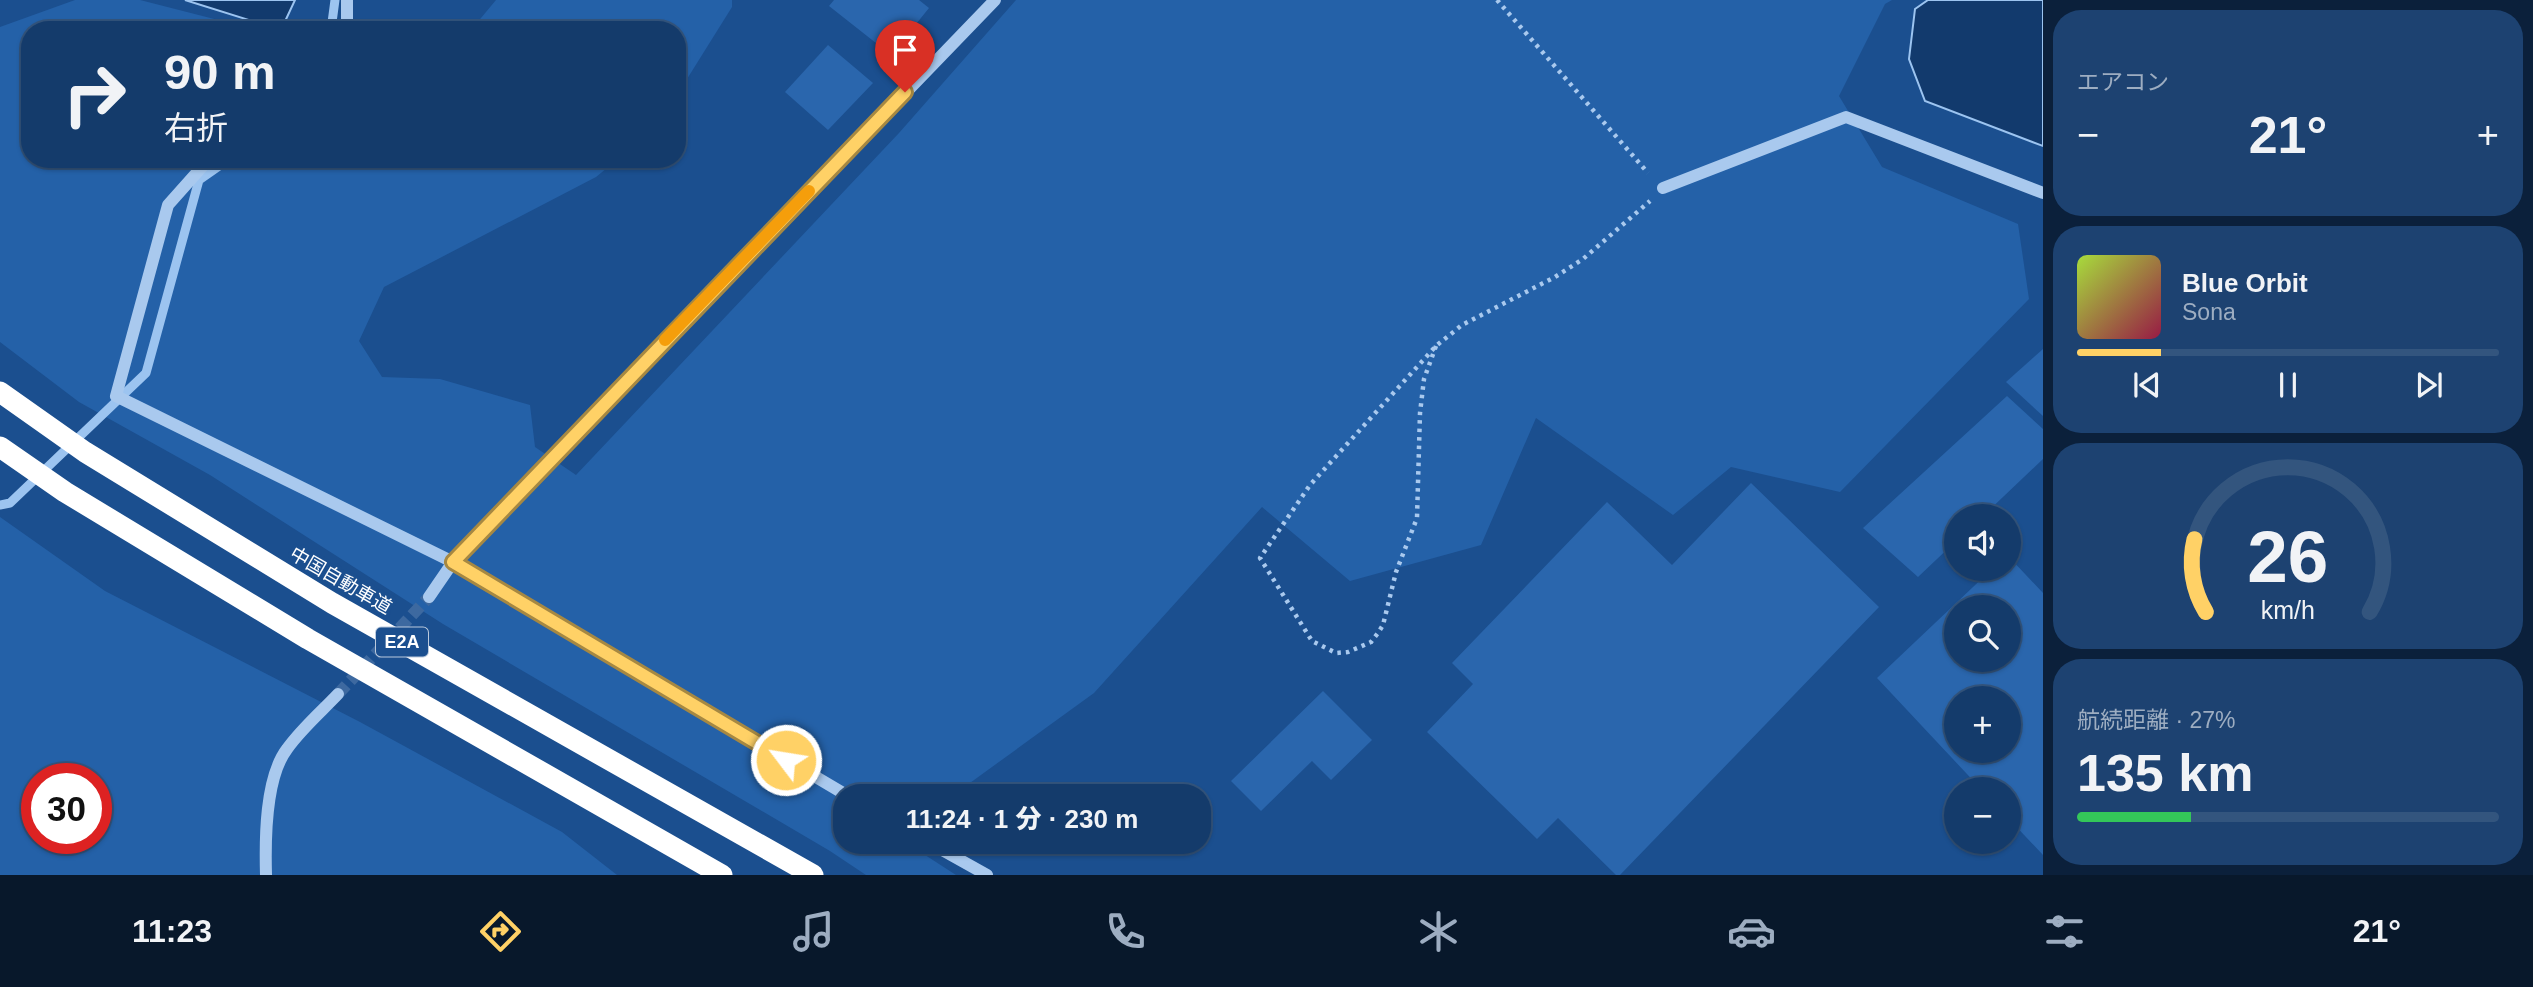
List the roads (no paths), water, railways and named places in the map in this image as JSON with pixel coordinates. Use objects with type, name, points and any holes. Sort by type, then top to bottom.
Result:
[{"type":"highway","name":"中国自動車道","points":[[0,392],[85,452],[332,603],[813,875]]},
{"type":"highway","name":"E2A","points":[[0,447],[65,492],[308,639],[722,875]]},
{"type":"street","points":[[347,0],[347,21]]},
{"type":"street","points":[[429,597],[453,562],[995,0]]},
{"type":"street","points":[[1664,188],[1846,117],[2043,193]]},
{"type":"street","points":[[201,168],[168,205],[116,396],[453,562],[833,787]]},
{"type":"street","points":[[266,875],[265,853],[273,779],[286,750],[338,694]]},
{"type":"street","points":[[949,854],[987,875]]},
{"type":"waterway","points":[[332,21],[335,0]]},
{"type":"waterway","points":[[0,505],[10,503],[146,373],[199,180],[216,168]]},
{"type":"tunnel","points":[[338,694],[429,597]]}]
